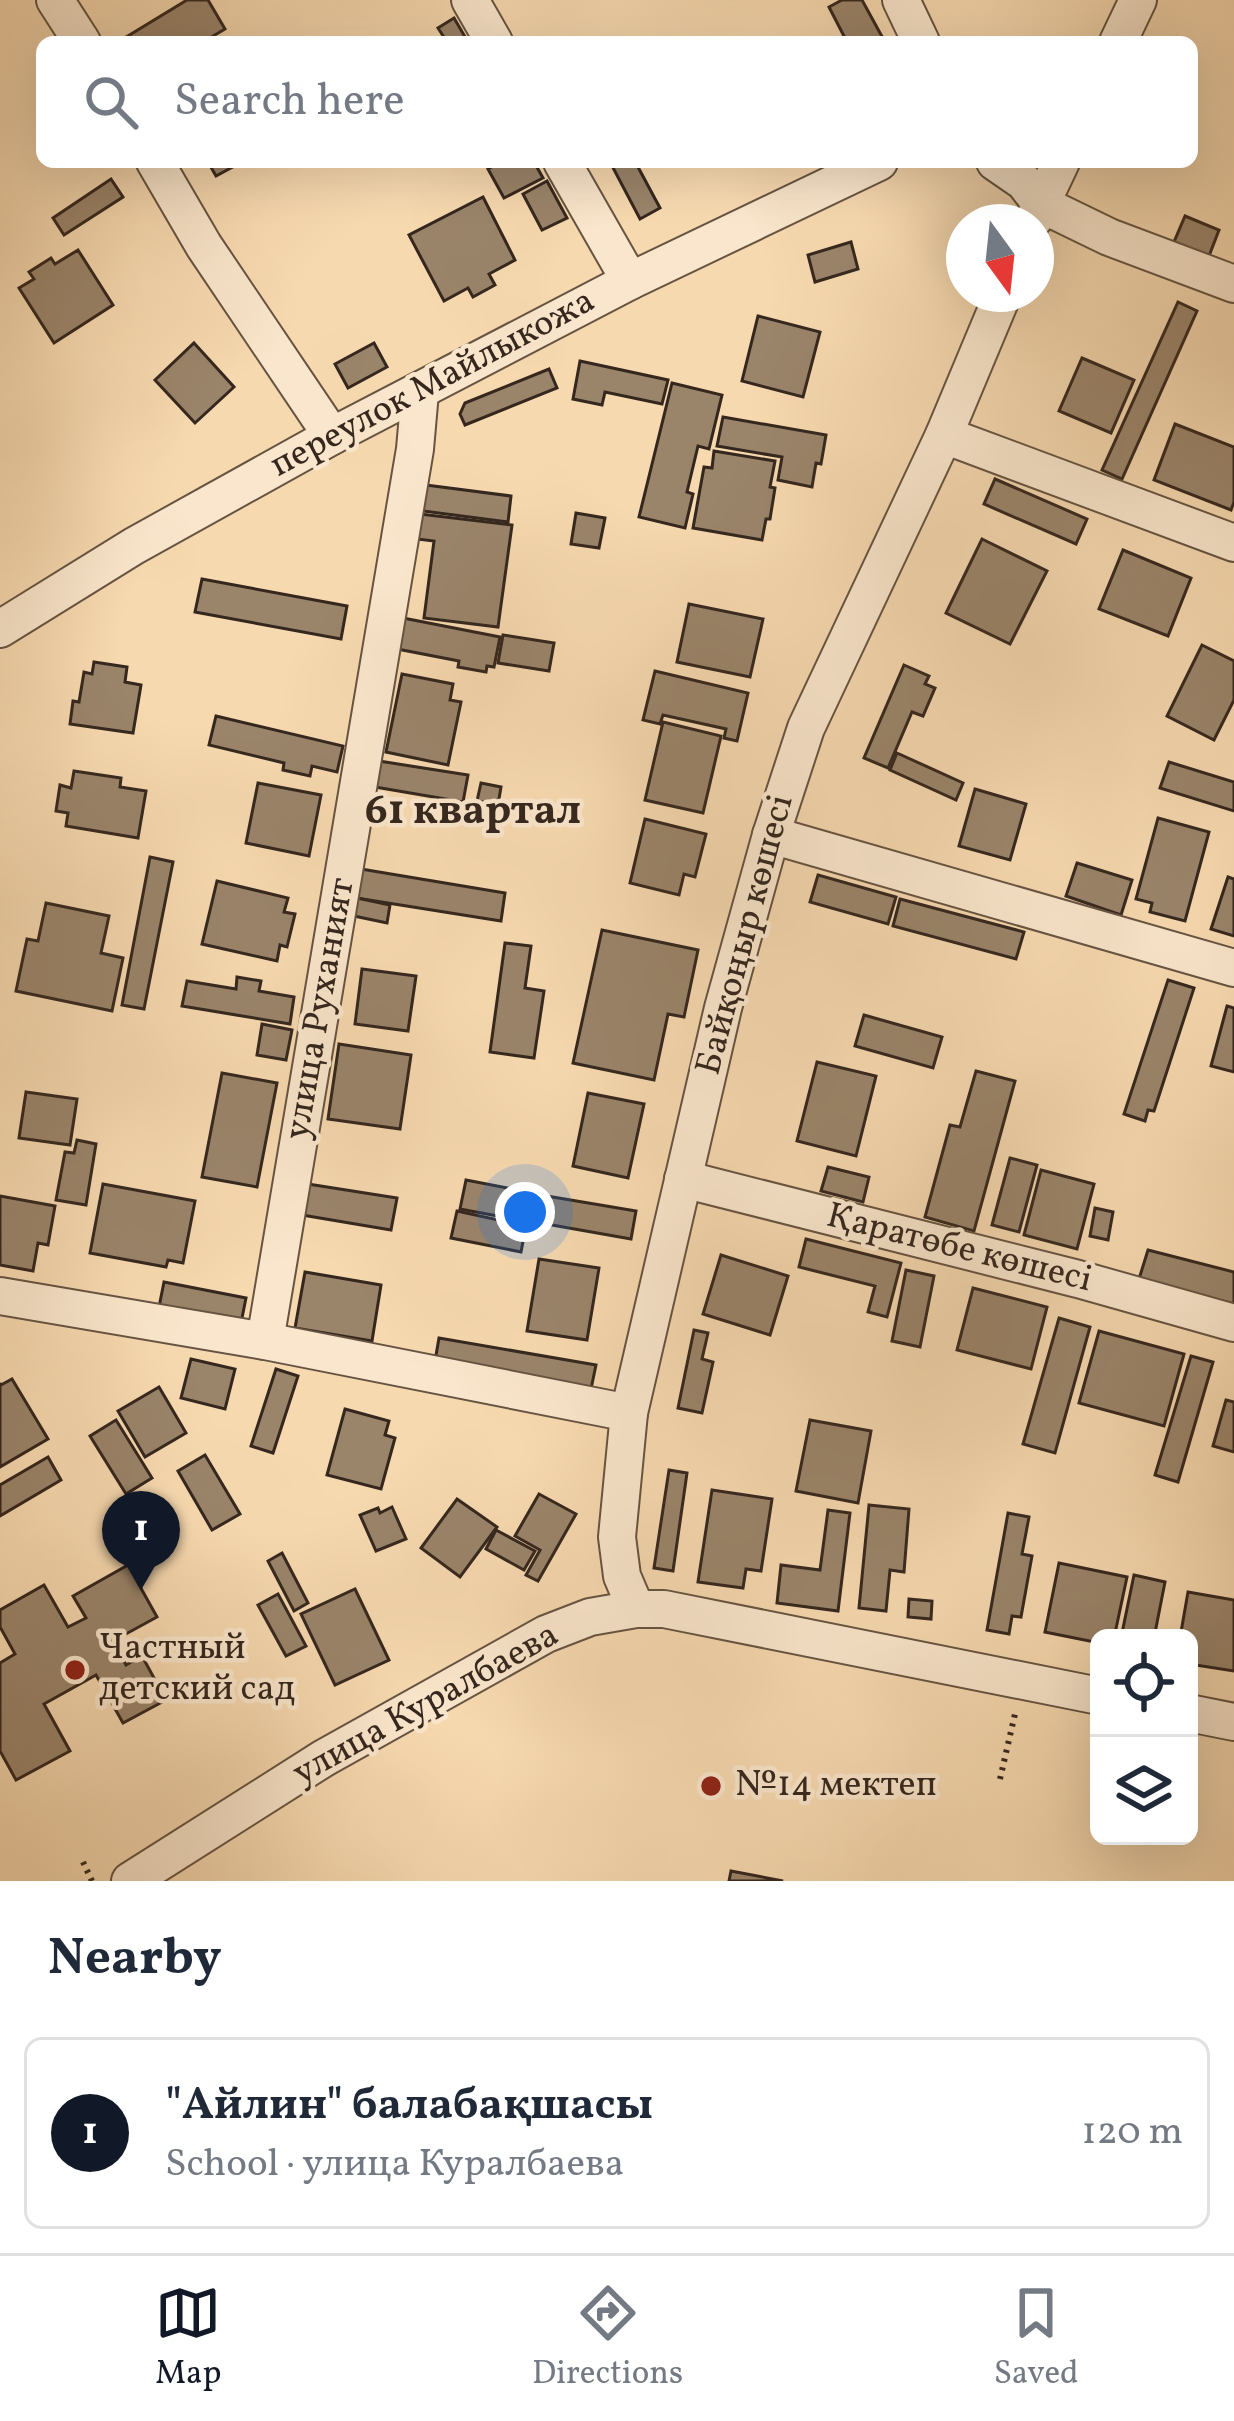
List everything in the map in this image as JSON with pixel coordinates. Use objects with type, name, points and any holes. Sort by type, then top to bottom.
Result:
[{"type":"street","points":[[55,0],[78,36]]},
{"type":"street","points":[[470,0],[491,36]]},
{"type":"street","points":[[901,0],[918,36]]},
{"type":"street","points":[[1121,36],[1138,0]]},
{"type":"street","points":[[158,168],[204,246],[332,436]]},
{"type":"street","points":[[565,168],[630,281]]},
{"type":"street","name":"переулок Майлыкожа","points":[[0,629],[134,546],[332,436],[630,281],[866,168]]},
{"type":"street","points":[[1004,168],[1024,182],[1033,204]]},
{"type":"street","points":[[1041,204],[1057,168]]},
{"type":"street","points":[[1054,219],[1234,284]]},
{"type":"street","name":"Байқоңыр көшесі","points":[[636,1609],[622,1576],[617,1537],[629,1413],[724,1008],[770,835],[806,728],[944,434],[995,312]]},
{"type":"street","name":"улица Руханият","points":[[265,1341],[407,496],[420,392]]},
{"type":"street","points":[[944,434],[1234,543]]},
{"type":"street","points":[[770,835],[1234,968]]},
{"type":"street","name":"Қаратөбе көшесі","points":[[683,1179],[1234,1323]]},
{"type":"street","points":[[0,1296],[265,1341],[629,1413]]},
{"type":"street","name":"улица Куралбаева","points":[[139,1879],[325,1758],[546,1634],[590,1617],[664,1609],[1090,1694]]},
{"type":"street","points":[[1198,1716],[1234,1722]]},
{"type":"path","points":[[1000,1779],[1015,1714]]},
{"type":"path","points":[[82,1862],[92,1881]]},
{"type":"building","points":[[187,0],[208,0],[225,29],[213,36],[128,36]]},
{"type":"building","points":[[842,0],[862,0],[882,36],[844,36],[829,7]]},
{"type":"building","points":[[454,18],[464,36],[443,36],[438,28]]},
{"type":"building","points":[[537,168],[543,178],[504,198],[488,169]]},
{"type":"building","points":[[613,168],[639,168],[660,208],[640,219]]},
{"type":"building","points":[[111,179],[123,197],[64,235],[53,218]]},
{"type":"building","points":[[547,181],[567,218],[542,230],[523,194]]},
{"type":"building","points":[[483,197],[515,260],[489,274],[495,285],[473,297],[468,288],[444,301],[409,235]]},
{"type":"building","points":[[1185,216],[1219,230],[1209,256],[1174,242]]},
{"type":"building","points":[[851,242],[858,269],[815,282],[808,255]]},
{"type":"building","points":[[78,250],[113,305],[54,343],[19,288],[34,279],[29,272],[51,258],[55,264]]},
{"type":"building","points":[[1178,302],[1197,311],[1122,479],[1102,470]]},
{"type":"building","points":[[758,316],[820,332],[803,397],[742,381]]},
{"type":"building","points":[[194,343],[234,387],[195,423],[155,380]]},
{"type":"building","points":[[374,343],[387,367],[348,388],[335,364]]},
{"type":"building","points":[[1082,358],[1134,380],[1111,433],[1059,411]]},
{"type":"building","points":[[580,361],[668,380],[662,404],[605,392],[602,405],[573,399]]},
{"type":"building","points":[[549,369],[557,388],[465,425],[460,414],[465,403]]},
{"type":"building","points":[[672,383],[722,395],[709,449],[698,446],[687,492],[693,494],[685,528],[639,517]]},
{"type":"building","points":[[723,417],[826,435],[812,487],[778,480],[782,457],[717,446]]},
{"type":"building","points":[[1175,424],[1234,447],[1231,510],[1154,480]]},
{"type":"building","points":[[714,451],[775,461],[770,519],[766,519],[762,540],[693,528],[704,467],[712,468]]},
{"type":"building","points":[[995,479],[1087,519],[1076,544],[984,504]]},
{"type":"building","points":[[426,485],[511,496],[508,522],[423,511]]},
{"type":"building","points":[[576,513],[605,518],[599,548],[571,544]]},
{"type":"building","points":[[420,514],[512,525],[498,627],[424,618],[434,541],[417,539]]},
{"type":"building","points":[[982,539],[1047,571],[1010,644],[946,613]]},
{"type":"building","points":[[1123,550],[1191,578],[1168,636],[1099,609]]},
{"type":"building","points":[[202,579],[347,606],[341,639],[195,612]]},
{"type":"building","points":[[689,604],[763,619],[750,677],[677,662]]},
{"type":"building","points":[[398,617],[500,637],[494,667],[487,666],[486,672],[458,667],[459,661],[392,648]]},
{"type":"building","points":[[503,635],[554,643],[549,671],[498,663]]},
{"type":"building","points":[[1202,645],[1234,661],[1234,700],[1214,740],[1167,716]]},
{"type":"building","points":[[94,662],[127,667],[125,682],[141,685],[133,733],[70,724],[84,672],[92,674]]},
{"type":"building","points":[[904,665],[929,676],[925,684],[935,688],[923,716],[912,712],[888,768],[864,758]]},
{"type":"building","points":[[655,671],[748,693],[737,741],[724,738],[726,729],[663,715],[660,724],[643,720]]},
{"type":"building","points":[[402,674],[453,684],[450,700],[461,702],[448,765],[386,752]]},
{"type":"building","points":[[216,716],[343,746],[337,772],[312,766],[310,776],[283,770],[284,763],[209,745]]},
{"type":"building","points":[[663,722],[721,736],[703,813],[645,800]]},
{"type":"building","points":[[897,753],[963,783],[956,800],[890,770]]},
{"type":"building","points":[[379,761],[468,775],[463,802],[375,787]]},
{"type":"building","points":[[1169,762],[1234,782],[1234,811],[1160,788]]},
{"type":"building","points":[[74,771],[121,778],[120,787],[146,791],[138,838],[66,826],[68,813],[56,811],[60,785],[71,788]]},
{"type":"building","points":[[258,783],[321,795],[309,856],[246,843]]},
{"type":"building","points":[[481,783],[501,787],[498,805],[477,801]]},
{"type":"building","points":[[975,789],[1026,804],[1010,860],[959,846]]},
{"type":"building","points":[[1158,818],[1209,832],[1185,921],[1150,912],[1152,903],[1136,899]]},
{"type":"building","points":[[645,819],[706,834],[695,877],[684,874],[679,895],[630,883]]},
{"type":"building","points":[[150,857],[173,862],[144,1009],[122,1005]]},
{"type":"building","points":[[1077,863],[1132,880],[1121,915],[1066,896]]},
{"type":"building","points":[[355,868],[505,893],[501,921],[350,897]]},
{"type":"building","points":[[818,875],[896,897],[888,924],[810,902]]},
{"type":"building","points":[[1228,877],[1234,879],[1234,936],[1211,929]]},
{"type":"building","points":[[217,881],[288,898],[284,912],[295,914],[287,947],[280,945],[277,961],[202,944]]},
{"type":"building","points":[[357,898],[390,905],[387,923],[354,916]]},
{"type":"building","points":[[900,899],[1024,932],[1016,959],[893,926]]},
{"type":"building","points":[[46,903],[109,916],[101,953],[123,958],[112,1011],[16,991],[27,939],[38,941]]},
{"type":"building","points":[[602,930],[698,950],[684,1017],[668,1014],[654,1080],[573,1063]]},
{"type":"building","points":[[505,943],[531,946],[525,988],[544,991],[534,1058],[490,1052]]},
{"type":"building","points":[[362,969],[416,976],[408,1031],[355,1024]]},
{"type":"building","points":[[237,977],[261,981],[259,991],[294,997],[290,1024],[182,1006],[187,981],[236,989]]},
{"type":"building","points":[[1168,980],[1194,988],[1154,1111],[1148,1110],[1145,1121],[1124,1114]]},
{"type":"building","points":[[1227,1006],[1234,1008],[1234,1072],[1211,1066]]},
{"type":"building","points":[[864,1015],[942,1037],[933,1068],[855,1046]]},
{"type":"building","points":[[262,1024],[292,1030],[286,1060],[257,1055]]},
{"type":"building","points":[[339,1044],[411,1055],[400,1129],[328,1119]]},
{"type":"building","points":[[817,1062],[876,1076],[856,1156],[797,1141]]},
{"type":"building","points":[[976,1071],[1015,1081],[974,1231],[925,1217],[950,1125],[960,1127]]},
{"type":"building","points":[[222,1073],[277,1083],[257,1187],[202,1177]]},
{"type":"building","points":[[26,1092],[77,1099],[70,1145],[19,1138]]},
{"type":"building","points":[[588,1093],[644,1104],[628,1178],[573,1166]]},
{"type":"building","points":[[77,1140],[96,1144],[86,1205],[56,1200],[65,1152],[74,1153]]},
{"type":"building","points":[[1010,1158],[1037,1165],[1019,1232],[992,1225]]},
{"type":"building","points":[[828,1167],[869,1177],[863,1202],[821,1191]]},
{"type":"building","points":[[1041,1170],[1094,1184],[1077,1249],[1024,1235]]},
{"type":"building","points":[[466,1180],[513,1189],[508,1218],[460,1209]]},
{"type":"building","points":[[103,1184],[195,1201],[183,1263],[168,1260],[166,1267],[90,1253]]},
{"type":"building","points":[[308,1184],[397,1198],[391,1230],[302,1215]]},
{"type":"building","points":[[523,1192],[636,1211],[631,1239],[518,1219]]},
{"type":"building","points":[[0,1196],[55,1206],[48,1245],[38,1243],[33,1271],[0,1265]]},
{"type":"building","points":[[1095,1208],[1113,1212],[1108,1240],[1090,1236]]},
{"type":"building","points":[[457,1211],[526,1226],[521,1252],[451,1238]]},
{"type":"building","points":[[806,1239],[901,1263],[887,1317],[868,1312],[875,1286],[799,1267]]},
{"type":"building","points":[[1148,1250],[1234,1272],[1234,1304],[1139,1279]]},
{"type":"building","points":[[721,1255],[788,1276],[770,1335],[703,1314]]},
{"type":"building","points":[[539,1259],[599,1268],[587,1340],[527,1331]]},
{"type":"building","points":[[906,1270],[934,1276],[920,1347],[892,1341]]},
{"type":"building","points":[[305,1272],[381,1285],[372,1341],[295,1328]]},
{"type":"building","points":[[164,1282],[246,1298],[241,1323],[159,1307]]},
{"type":"building","points":[[973,1288],[1047,1307],[1031,1369],[957,1350]]},
{"type":"building","points":[[1059,1318],[1090,1327],[1055,1453],[1023,1444]]},
{"type":"building","points":[[694,1330],[708,1333],[702,1359],[713,1362],[702,1413],[678,1408]]},
{"type":"building","points":[[1099,1331],[1184,1354],[1164,1426],[1079,1403]]},
{"type":"building","points":[[439,1338],[596,1365],[591,1389],[435,1361]]},
{"type":"building","points":[[1191,1356],[1213,1362],[1178,1482],[1155,1475]]},
{"type":"building","points":[[191,1359],[235,1369],[225,1409],[181,1398]]},
{"type":"building","points":[[276,1369],[298,1376],[273,1453],[251,1446]]},
{"type":"building","points":[[12,1379],[48,1439],[0,1467],[0,1383]]},
{"type":"building","points":[[159,1387],[186,1433],[145,1457],[118,1411]]},
{"type":"building","points":[[1226,1400],[1234,1402],[1234,1452],[1213,1446]]},
{"type":"building","points":[[345,1409],[389,1421],[385,1435],[395,1438],[381,1489],[327,1475]]},
{"type":"building","points":[[116,1420],[152,1478],[126,1494],[90,1436]]},
{"type":"building","points":[[810,1420],[871,1431],[858,1503],[796,1491]]},
{"type":"building","points":[[205,1455],[240,1514],[212,1530],[178,1471]]},
{"type":"building","points":[[48,1457],[61,1480],[0,1516],[0,1485]]},
{"type":"building","points":[[669,1470],[687,1473],[673,1571],[654,1568]]},
{"type":"building","points":[[712,1490],[772,1499],[761,1571],[746,1569],[743,1588],[698,1582]]},
{"type":"building","points":[[539,1494],[576,1514],[538,1581],[526,1575],[540,1550],[515,1536]]},
{"type":"building","points":[[457,1499],[497,1527],[460,1577],[421,1548]]},
{"type":"building","points":[[869,1505],[909,1509],[904,1572],[890,1570],[886,1611],[859,1608]]},
{"type":"building","points":[[392,1507],[406,1539],[376,1551],[360,1515]]},
{"type":"building","points":[[828,1510],[850,1513],[838,1611],[777,1603],[781,1565],[820,1570]]},
{"type":"building","points":[[1008,1513],[1029,1517],[1022,1554],[1032,1556],[1021,1617],[1012,1616],[1009,1634],[987,1630]]},
{"type":"building","points":[[496,1530],[535,1551],[524,1570],[486,1549]]},
{"type":"building","points":[[282,1553],[308,1603],[294,1611],[268,1561]]},
{"type":"building","points":[[1059,1563],[1127,1577],[1116,1629],[1090,1629],[1090,1641],[1045,1632]]},
{"type":"building","name":"Частный детский сад","points":[[128,1565],[157,1617],[113,1641],[126,1665],[142,1656],[166,1700],[123,1723],[96,1675],[44,1704],[70,1751],[16,1780],[0,1751],[0,1663],[15,1654],[0,1627],[0,1610],[44,1585],[68,1627],[86,1618],[73,1596]]},
{"type":"building","points":[[1134,1575],[1165,1582],[1156,1629],[1123,1629]]},
{"type":"building","points":[[355,1589],[389,1660],[335,1685],[301,1614]]},
{"type":"building","points":[[1188,1592],[1234,1600],[1234,1671],[1198,1665],[1198,1629],[1182,1629]]},
{"type":"building","points":[[278,1594],[306,1646],[286,1656],[258,1605]]},
{"type":"building","points":[[909,1599],[932,1601],[931,1619],[908,1617]]},
{"type":"building","points":[[731,1871],[783,1881],[729,1881]]},
{"type":"place","name":"\"Айлин\" балабақшасы","points":[[141,1590]]},
{"type":"place","name":"Частный детский сад","points":[[75,1670]]},
{"type":"place","name":"№14 мектеп","points":[[711,1786]]},
{"type":"district","name":"61 квартал","points":[[473,812]]}]
